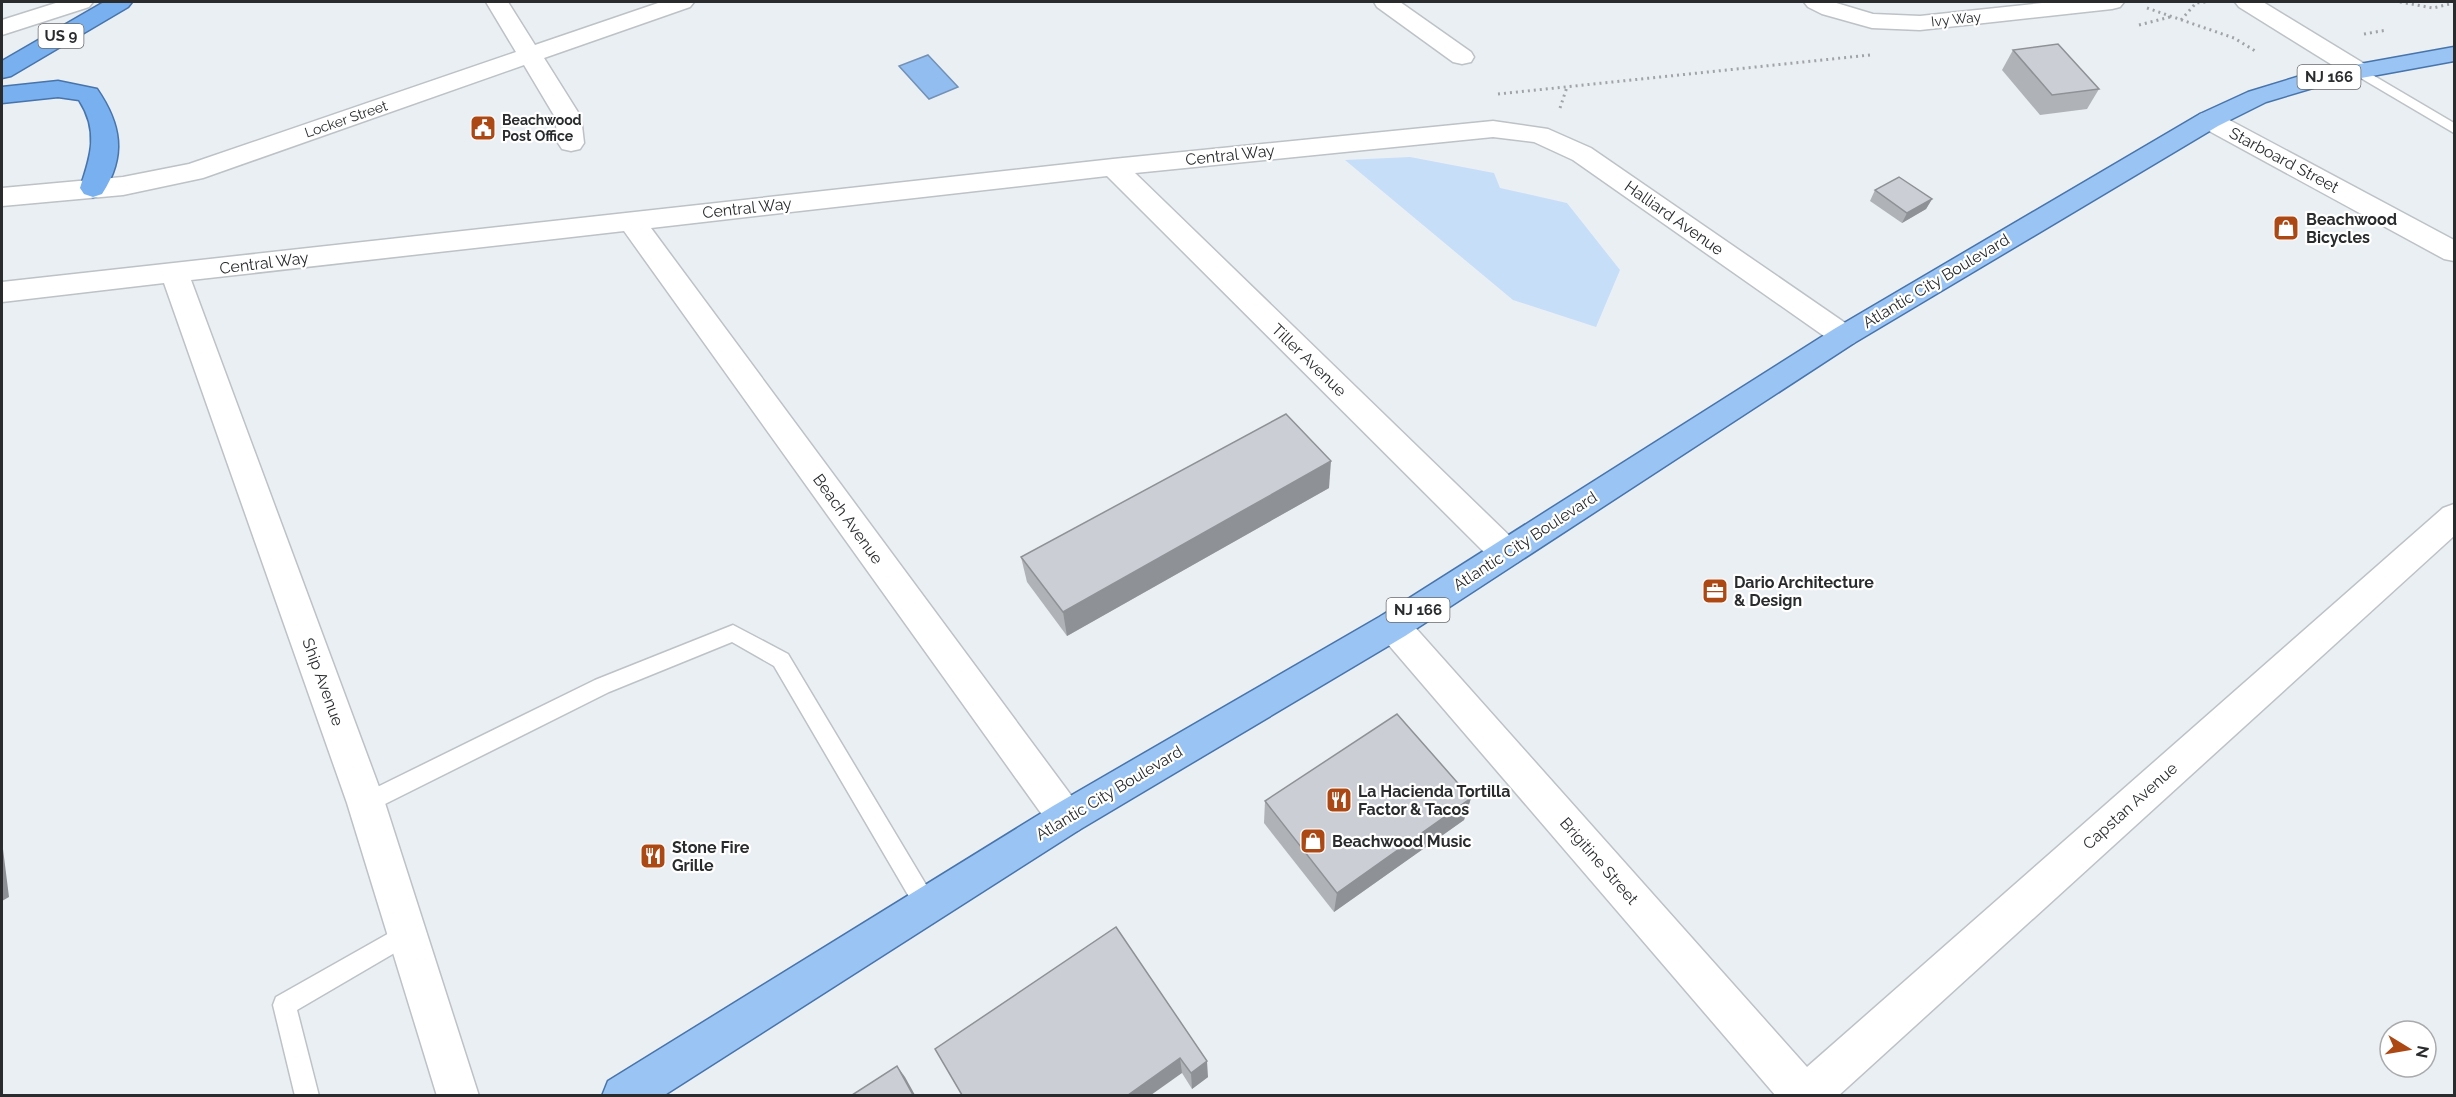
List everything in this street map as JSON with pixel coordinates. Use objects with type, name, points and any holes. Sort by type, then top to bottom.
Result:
[{"type":"highway","name":"US 9","points":[[2,71],[120,2]]},
{"type":"highway","points":[[2,95],[21,91],[58,89],[88,94],[99,109],[107,148],[93,188]]},
{"type":"main road","name":"Atlantic City Boulevard","points":[[623,1095],[1066,818],[1393,626],[1844,336],[2209,120],[2257,98],[2319,78],[2454,54]]},
{"type":"street","points":[[2,28],[22,10],[81,2]]},
{"type":"street","points":[[497,2],[568,117],[572,143]]},
{"type":"street","name":"Locker Street","points":[[2,197],[123,186],[194,172],[682,2]]},
{"type":"street","points":[[1385,2],[1462,57]]},
{"type":"street","name":"Ivy Way","points":[[1816,2],[1830,9],[1872,21],[1920,23],[2112,2]]},
{"type":"street","points":[[2247,2],[2359,71]]},
{"type":"street","name":"Starboard Street","points":[[2209,120],[2454,252]]},
{"type":"street","name":"Halliard Avenue","points":[[1493,129],[1531,131],[1554,138],[1582,154],[1844,336]]},
{"type":"street","name":"Central Way","points":[[2,292],[1113,167],[1493,129]]},
{"type":"street","name":"Tiller Avenue","points":[[1113,167],[1506,553]]},
{"type":"street","name":"Beach Avenue","points":[[631,221],[1066,818]]},
{"type":"street","name":"Ship Avenue","points":[[175,273],[366,803],[458,1095]]},
{"type":"street","name":"Capstan Avenue","points":[[1805,1095],[2454,517]]},
{"type":"street","name":"Brigitine Street","points":[[1393,626],[1805,1095]]},
{"type":"lane","points":[[2359,71],[2454,129]]},
{"type":"lane","points":[[366,803],[602,686],[733,633],[781,660],[926,905]]},
{"type":"lane","points":[[307,1095],[285,1005],[407,934]]},
{"type":"path","points":[[2181,20],[2196,3],[2206,2]]},
{"type":"path","points":[[2400,2],[2433,8],[2454,3]]},
{"type":"path","points":[[2139,5],[2234,38],[2257,52]]},
{"type":"shaded area","points":[[1410,157],[1494,173],[1500,188],[1567,203],[1620,270],[1596,327],[1513,300],[1345,160]]},
{"type":"water","points":[[928,55],[958,87],[929,99],[899,66]]},
{"type":"building","points":[[2058,44],[2099,89],[2052,95],[2013,50]]},
{"type":"building","points":[[1899,177],[1932,199],[1907,213],[1875,190]]},
{"type":"building","points":[[1286,414],[1331,461],[1063,612],[1021,557]]},
{"type":"building","points":[[1397,714],[1471,798],[1337,893],[1265,801]]},
{"type":"building","points":[[1116,927],[1207,1061],[1191,1073],[1180,1058],[1128,1095],[962,1095],[935,1049]]},
{"type":"building","points":[[897,1066],[913,1095],[852,1095]]},
{"type":"place","name":"Beachwood Post Office","points":[[483,128]]},
{"type":"place","name":"Beachwood Bicycles","points":[[2286,228]]},
{"type":"place","name":"Dario Architecture & Design","points":[[1715,591]]},
{"type":"place","name":"La Hacienda Tortilla Factor & Tacos","points":[[1339,800]]},
{"type":"place","name":"Beachwood Music","points":[[1313,841]]},
{"type":"place","name":"Stone Fire Grille","points":[[653,856]]}]
